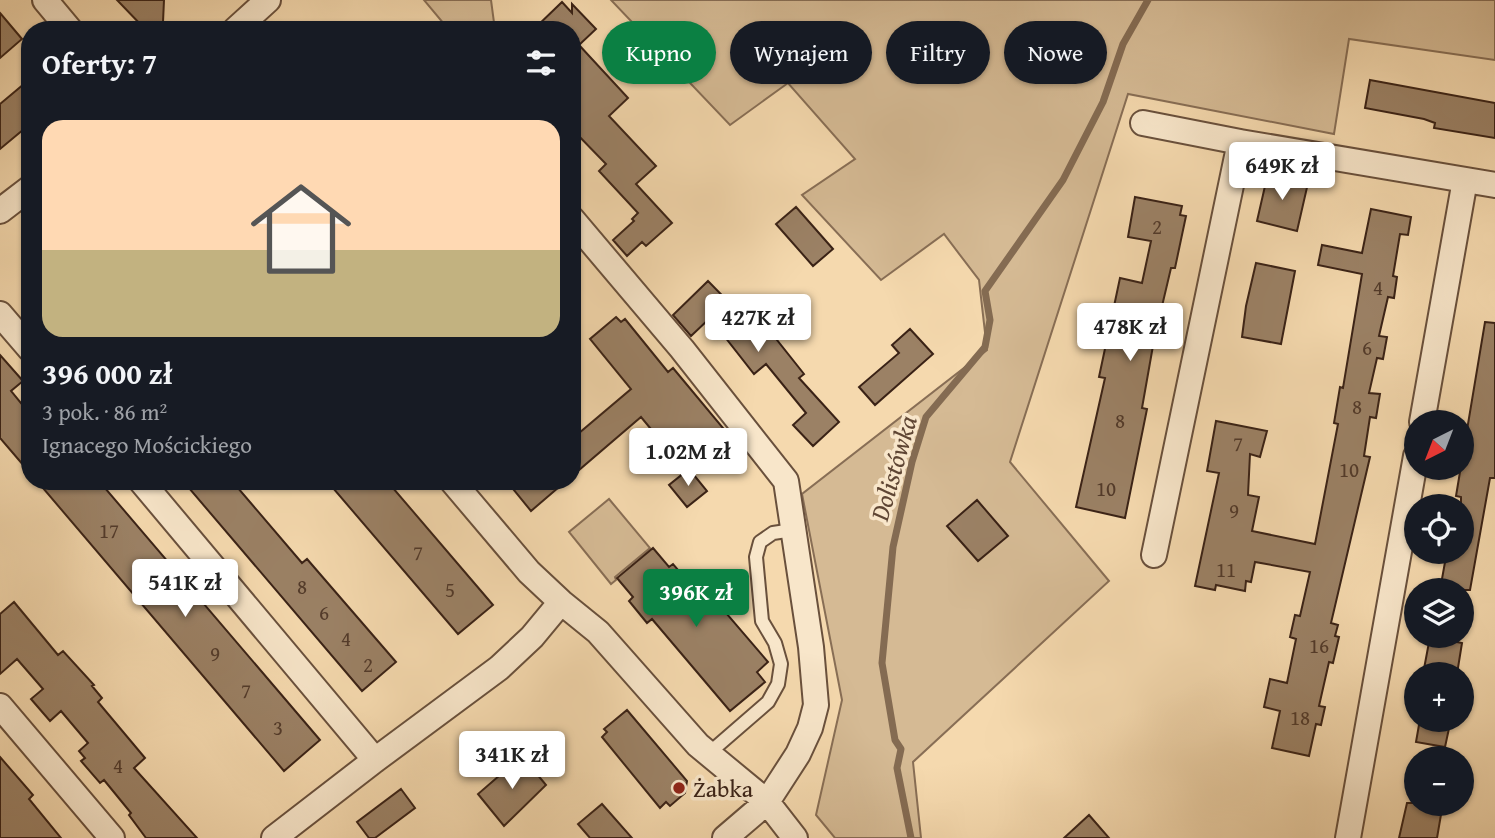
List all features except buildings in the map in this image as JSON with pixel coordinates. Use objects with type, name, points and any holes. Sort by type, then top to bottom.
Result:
[{"type":"street","points":[[45,0],[63,21]]},
{"type":"street","points":[[245,21],[268,0]]},
{"type":"street","points":[[1143,123],[1495,185]]},
{"type":"street","points":[[1154,555],[1240,142]]},
{"type":"street","points":[[1424,410],[1465,180]]},
{"type":"street","points":[[0,211],[21,195]]},
{"type":"street","points":[[581,230],[682,349],[786,481],[811,647],[816,705],[810,728],[798,754],[767,802],[725,838]]},
{"type":"street","points":[[0,314],[21,338]]},
{"type":"street","points":[[1348,838],[1412,480]]},
{"type":"street","points":[[149,490],[375,760]]},
{"type":"street","points":[[460,490],[529,572],[561,603],[605,638],[698,745],[767,802],[795,838]]},
{"type":"street","points":[[274,838],[499,668],[532,637],[561,603]]},
{"type":"street","points":[[0,706],[112,838]]},
{"type":"lane","points":[[708,754],[768,702],[778,684],[781,664],[775,643],[762,621],[756,557],[760,542],[774,533],[793,530]]},
{"type":"shaded area","points":[[424,0],[491,0],[494,21],[442,21]]},
{"type":"shaded area","points":[[611,0],[1495,0],[1495,60],[1349,39],[1334,134],[1128,94],[1010,462],[1109,581],[913,762],[921,838],[835,838],[816,815],[842,700],[802,494],[987,350],[979,280],[944,234],[881,280],[802,195],[855,159],[789,84],[872,84],[872,21],[730,21],[730,84],[787,84],[730,125],[691,84],[716,84],[716,21],[631,21]]},
{"type":"shaded area","points":[[609,499],[650,548],[615,577],[616,580],[611,584],[569,532]]},
{"type":"waterway","name":"Dolistówka","points":[[911,838],[897,768],[901,749],[895,740],[882,663],[893,547],[912,462],[926,417],[985,347],[990,320],[985,291],[1063,180],[1103,102],[1123,44],[1148,0]]},
{"type":"place","name":"Żabka","points":[[679,788]]}]
